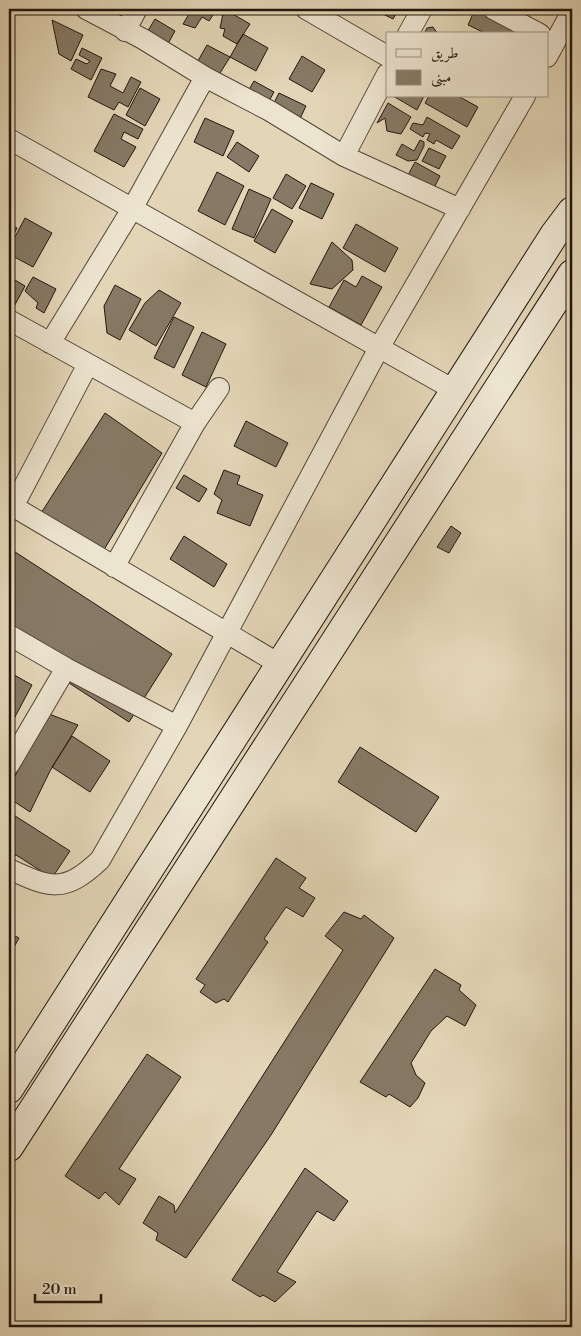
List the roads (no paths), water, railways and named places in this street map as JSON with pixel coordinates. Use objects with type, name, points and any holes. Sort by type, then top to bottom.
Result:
[{"type":"main road","points":[[9,1089],[554,235],[572,211]]},
{"type":"main road","points":[[9,1147],[572,274]]},
{"type":"street","points":[[86,9],[144,39],[205,77],[270,111],[344,156],[460,209]]},
{"type":"street","points":[[126,31],[137,9]]},
{"type":"street","points":[[306,9],[386,55]]},
{"type":"street","points":[[409,32],[422,9]]},
{"type":"street","points":[[493,9],[530,32]]},
{"type":"street","points":[[548,43],[572,11]]},
{"type":"street","points":[[344,156],[386,76]]},
{"type":"street","points":[[50,343],[132,209],[205,77]]},
{"type":"street","points":[[9,869],[33,880],[54,886],[85,874],[100,860],[177,726],[379,348],[524,98]]},
{"type":"street","points":[[9,139],[456,391]]},
{"type":"street","points":[[9,320],[195,423]]},
{"type":"street","points":[[88,364],[11,506],[280,665]]},
{"type":"street","points":[[114,567],[195,423],[219,388]]},
{"type":"street","points":[[9,635],[66,668],[177,726]]},
{"type":"street","points":[[10,759],[66,668]]}]
